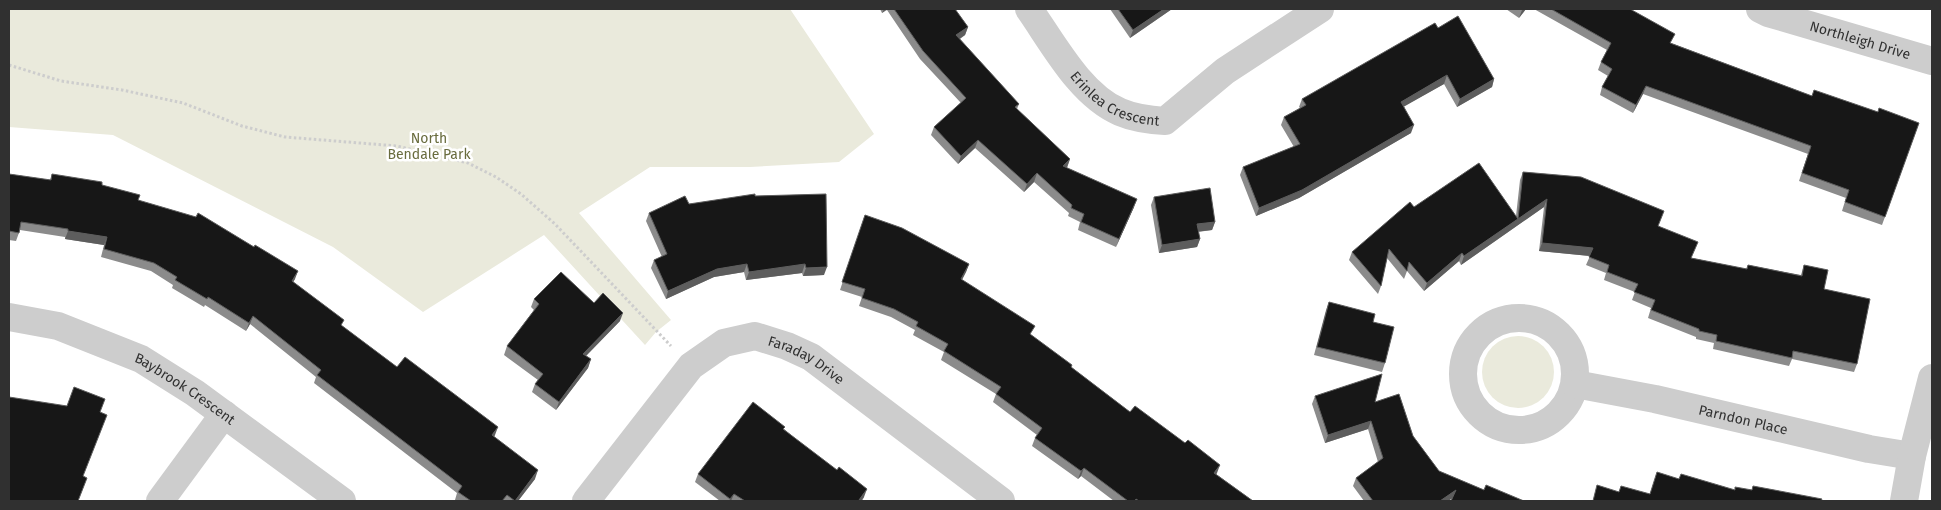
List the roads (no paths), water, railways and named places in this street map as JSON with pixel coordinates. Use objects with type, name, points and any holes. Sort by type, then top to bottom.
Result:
[{"type":"street","name":"Erinlea Crescent","points":[[1029,9],[1082,84],[1098,99],[1119,112],[1140,119],[1165,121],[1225,71],[1320,9]]},
{"type":"street","name":"Northleigh Drive","points":[[1760,9],[1768,13],[1932,61]]},
{"type":"street","name":"Baybrook Crescent","points":[[9,317],[58,326],[141,360],[195,393],[342,501]]},
{"type":"street","points":[[1524,317],[1542,322],[1558,332],[1569,347],[1575,365],[1575,384],[1568,401],[1557,416],[1541,426],[1522,430],[1504,429],[1487,421],[1474,409],[1464,392],[1461,373],[1465,355],[1474,338],[1496,322],[1524,317]]},
{"type":"street","name":"Faraday Drive","points":[[586,501],[690,366],[724,343],[755,336],[787,346],[811,357],[1001,501]]},
{"type":"street","points":[[1904,501],[1912,456],[1932,378]]},
{"type":"street","name":"Parndon Place","points":[[1575,384],[1655,399],[1869,449],[1912,456]]},
{"type":"street","points":[[160,501],[224,414]]},
{"type":"park label","name":"North Bendale Park","points":[[429,146]]}]
